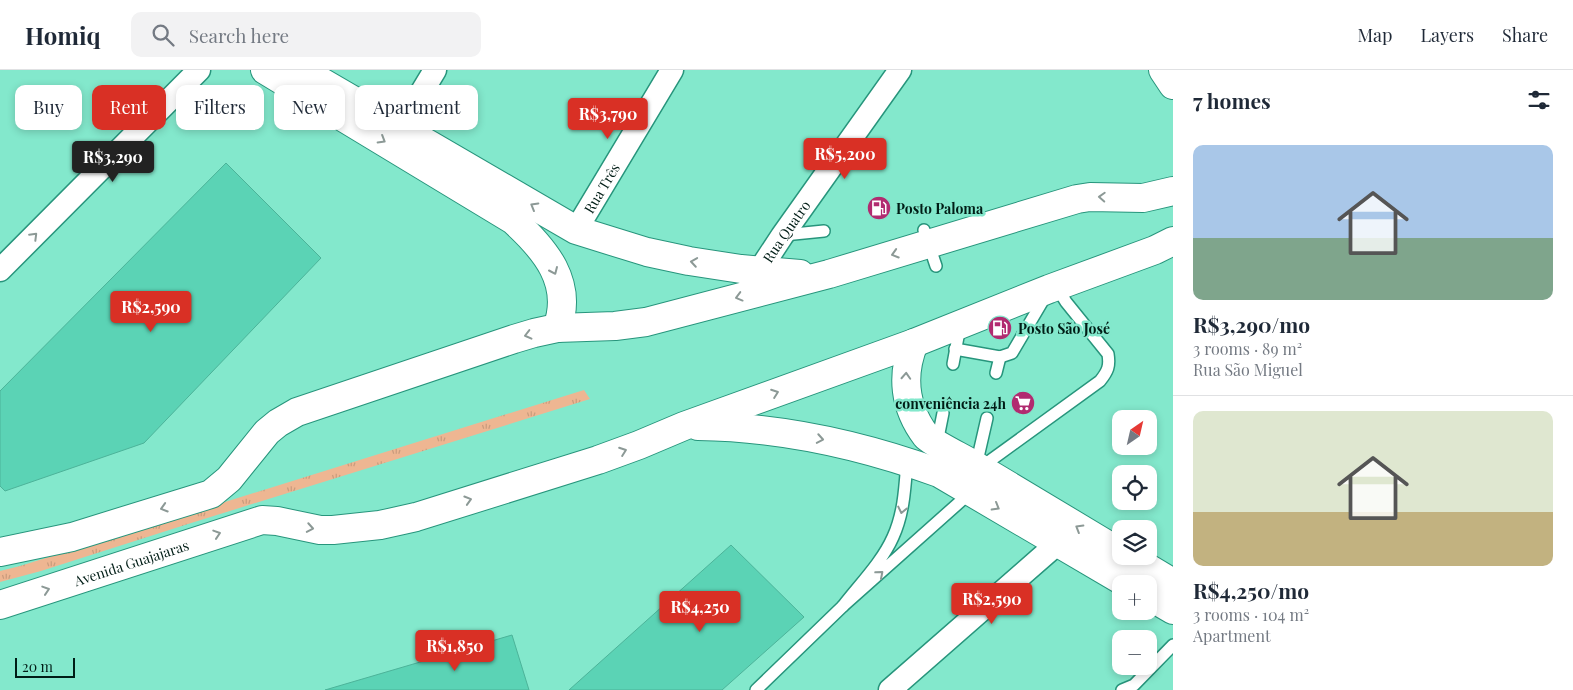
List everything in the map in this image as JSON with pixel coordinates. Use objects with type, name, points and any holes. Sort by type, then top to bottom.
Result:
[{"type":"main road","points":[[265,70],[513,220],[542,250],[552,265],[562,292],[562,310],[558,328]]},
{"type":"main road","points":[[301,70],[355,102]]},
{"type":"main road","points":[[1163,70],[1173,85]]},
{"type":"main road","points":[[403,130],[576,230],[647,252],[689,261],[759,271],[829,274]]},
{"type":"main road","points":[[0,552],[72,537],[211,494],[229,478],[267,432],[278,422],[296,412],[514,339],[558,328],[615,326],[646,322],[929,246],[1077,199],[1090,197],[1132,199],[1162,194]]},
{"type":"main road","points":[[684,426],[914,343],[958,337],[1053,288],[1155,250],[1173,241]]},
{"type":"main road","points":[[914,343],[908,356],[905,386],[908,402],[932,440],[1058,543],[1113,575]]},
{"type":"main road","points":[[684,426],[755,430],[848,444],[907,461],[939,473],[976,476],[1112,547]]},
{"type":"main road","name":"Avenida Guajajaras","points":[[0,605],[262,520],[277,521],[320,530],[344,530],[380,526],[416,517],[598,460],[684,426]]},
{"type":"main road","points":[[1143,565],[1173,583]]},
{"type":"main road","points":[[1157,601],[1173,610]]},
{"type":"street","points":[[0,270],[199,70]]},
{"type":"street","points":[[426,85],[435,70]]},
{"type":"street","name":"Rua Três","points":[[576,230],[672,70]]},
{"type":"street","name":"Rua Quatro","points":[[759,271],[900,70]]},
{"type":"street","points":[[896,684],[1058,543]]},
{"type":"lane","points":[[782,236],[824,231]]},
{"type":"lane","points":[[756,690],[976,476],[1100,381],[1110,364],[1108,354],[1053,288],[1012,353],[1000,357],[958,337],[953,364]]},
{"type":"lane","points":[[996,373],[1000,357]]},
{"type":"lane","points":[[932,440],[943,413]]},
{"type":"lane","points":[[976,476],[987,418]]},
{"type":"lane","points":[[843,606],[882,557],[893,539],[899,524],[905,494],[907,461]]},
{"type":"lane","points":[[1122,690],[1133,687],[1173,645]]},
{"type":"green space","points":[[584,390],[590,399],[41,571],[0,582],[0,571]]},
{"type":"building","points":[[226,163],[321,258],[144,443],[5,491],[0,486],[0,391]]},
{"type":"building","points":[[731,545],[804,617],[722,690],[569,690]]},
{"type":"building","points":[[512,635],[529,690],[325,690]]},
{"type":"place","name":"Posto Paloma","points":[[879,208]]},
{"type":"place","name":"Posto São José","points":[[1000,328]]},
{"type":"place","name":"conveniência 24h","points":[[1023,403]]}]
